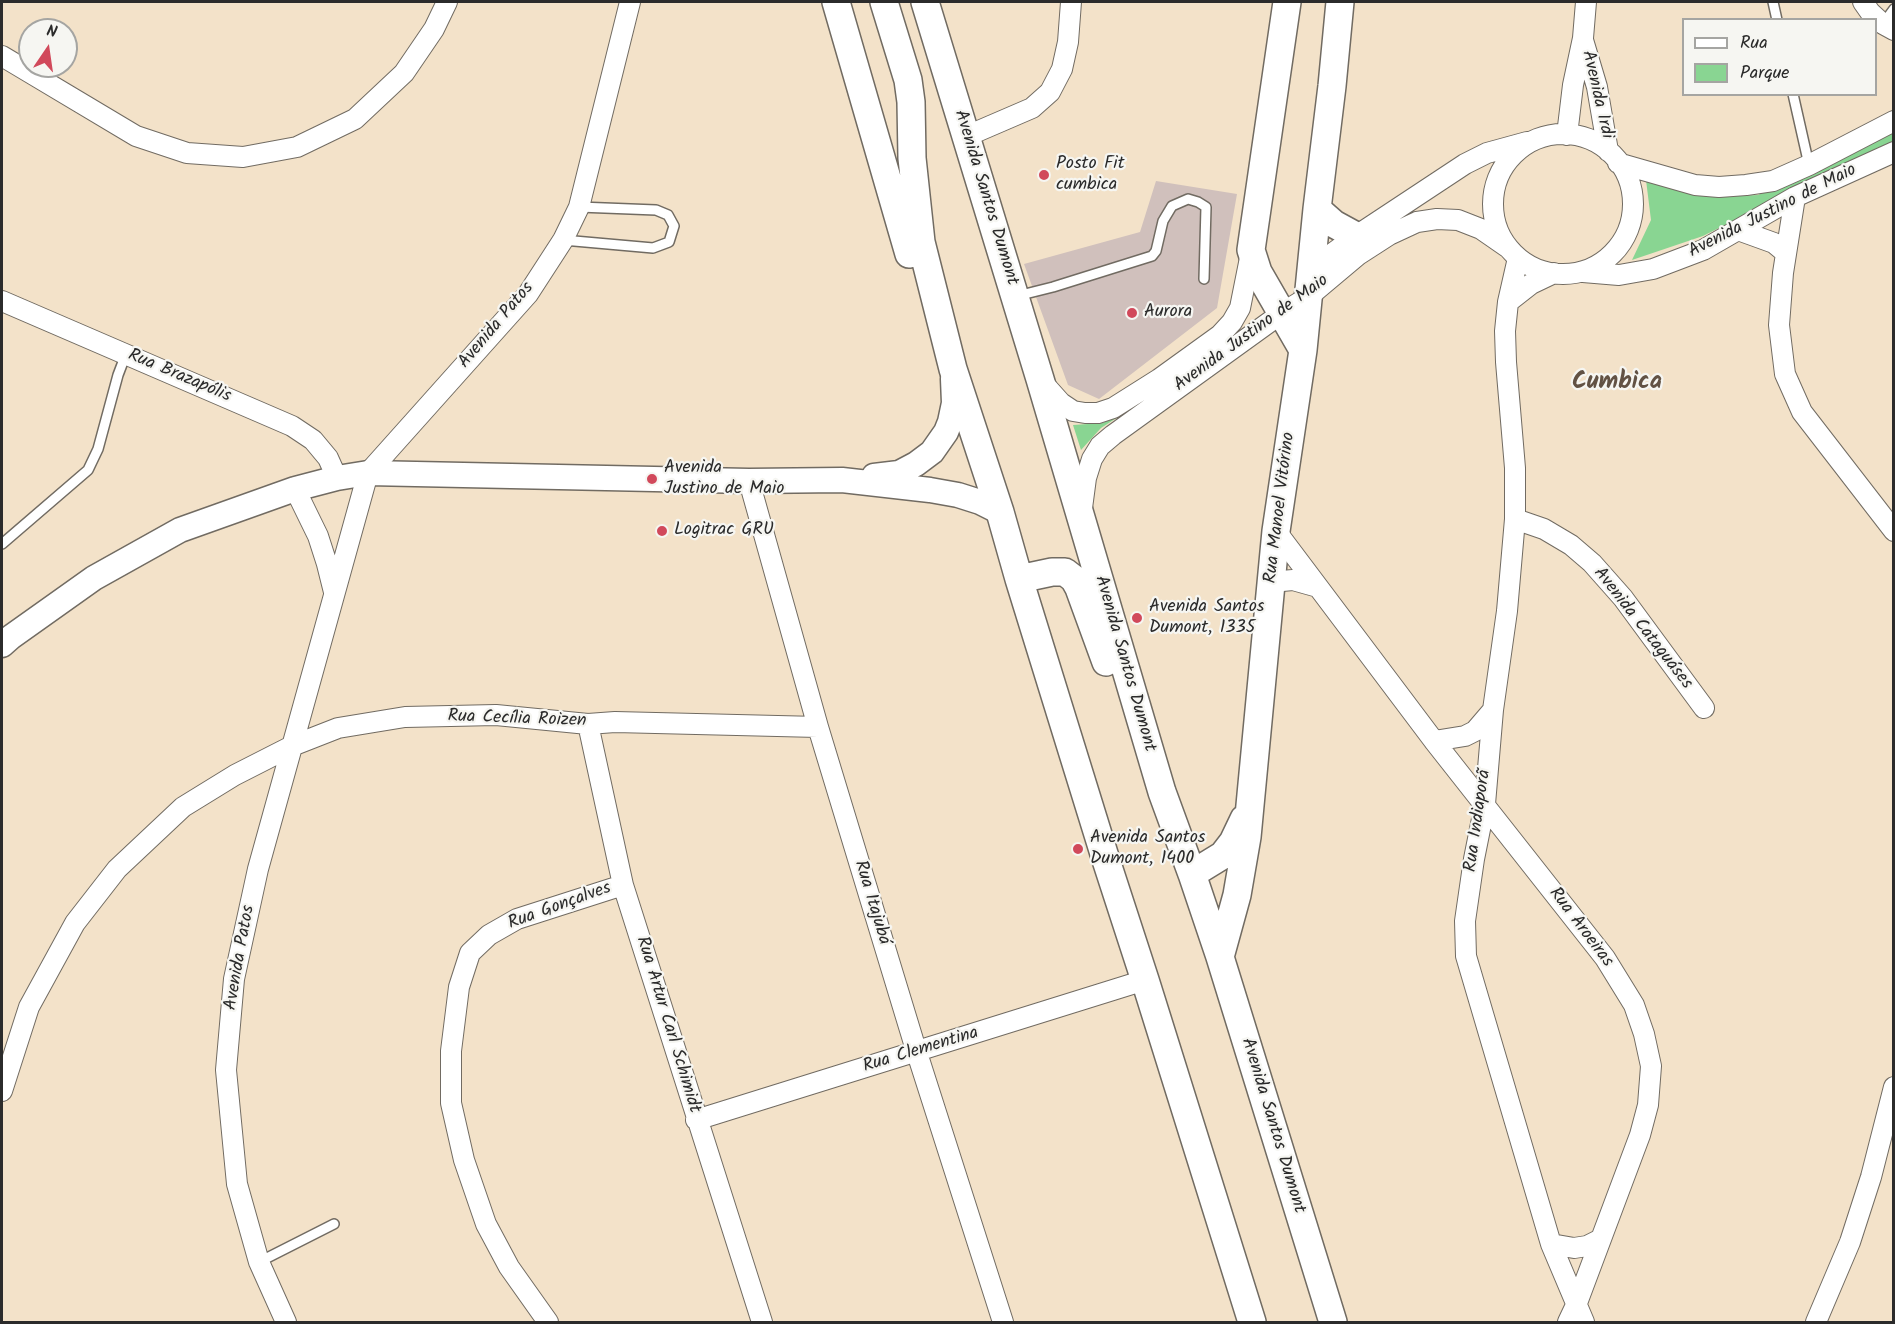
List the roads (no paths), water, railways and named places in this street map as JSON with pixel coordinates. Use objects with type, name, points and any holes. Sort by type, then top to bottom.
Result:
[{"type":"main road","points":[[836,2],[914,271],[935,300]]},
{"type":"main road","points":[[884,2],[908,80],[911,102],[912,158],[921,242],[953,369],[1000,512],[1105,857],[1252,1323]]},
{"type":"main road","name":"Avenida Santos Dumont","points":[[925,2],[1081,515],[1162,792],[1220,957],[1333,1323]]},
{"type":"main road","points":[[1287,2],[1251,250],[1258,273],[1303,350]]},
{"type":"main road","name":"Rua Manoel Vitórino","points":[[1220,957],[1244,863],[1276,531],[1303,350],[1340,2]]},
{"type":"main road","points":[[1317,209],[1334,224],[1356,236]]},
{"type":"main road","points":[[1019,579],[1052,572],[1065,572],[1074,579],[1091,620],[1124,717],[1162,792]]},
{"type":"main road","name":"Rua Manoel Vitórino","points":[[1192,874],[1223,855],[1233,842],[1248,810]]},
{"type":"street","points":[[2,56],[136,136],[187,153],[243,157],[297,147],[355,119],[404,73],[434,29],[447,2]]},
{"type":"street","name":"Avenida Patos","points":[[286,1323],[259,1262],[237,1184],[226,1070],[234,979],[258,869],[368,473],[528,294],[563,240],[579,207],[630,2]]},
{"type":"street","points":[[967,136],[1032,108],[1050,92],[1062,69],[1068,42],[1071,2]]},
{"type":"street","name":"Avenida Irdi","points":[[1567,135],[1573,85],[1583,38],[1586,2]]},
{"type":"street","points":[[1863,2],[1870,12],[1890,21]]},
{"type":"street","name":"Avenida Irdi","points":[[1583,38],[1613,157]]},
{"type":"street","name":"Avenida Justino de Maio","points":[[1613,157],[1695,185],[1719,187],[1773,180],[1809,165],[1893,121]]},
{"type":"street","points":[[1559,134],[1567,135],[1583,137],[1613,157],[1624,170],[1632,190],[1632,217],[1624,239],[1610,256],[1597,266],[1581,272],[1554,273],[1539,270],[1513,252],[1495,223],[1493,200],[1497,181],[1508,161],[1520,148],[1536,140],[1559,134]]},
{"type":"street","name":"Avenida Justino de Maio","points":[[1311,269],[1356,236],[1465,164],[1487,153],[1536,140]]},
{"type":"street","name":"Avenida Justino de Maio","points":[[1581,272],[1619,275],[1653,269],[1703,250],[1795,197],[1893,152]]},
{"type":"street","points":[[1795,197],[1783,273],[1779,325],[1785,374],[1802,412],[1893,531]]},
{"type":"street","name":"Avenida Justino de Maio","points":[[1081,515],[1086,478],[1092,459],[1100,446],[1282,313],[1308,297],[1358,255],[1389,235],[1417,222],[1437,219],[1458,220],[1481,229],[1513,252]]},
{"type":"street","points":[[1738,230],[1774,243],[1786,253]]},
{"type":"street","points":[[1040,379],[1061,404],[1073,411],[1092,413],[1113,408],[1159,379],[1220,335],[1232,322],[1239,308],[1251,250]]},
{"type":"street","name":"Rua Indiaporã","points":[[1513,252],[1505,331],[1515,468],[1515,519],[1506,611],[1492,710],[1485,804],[1465,921],[1466,956],[1551,1244],[1584,1323]]},
{"type":"street","points":[[1508,302],[1531,284],[1554,273]]},
{"type":"street","name":"Rua Brazapólis","points":[[2,301],[292,426],[313,440],[328,458],[337,478]]},
{"type":"street","points":[[842,480],[899,472],[916,464],[932,452],[950,422],[954,404],[953,369]]},
{"type":"street","points":[[2,645],[94,578],[180,530],[295,489],[368,473],[749,481],[842,480],[958,495],[1000,512]]},
{"type":"street","name":"Rua Itajubá","points":[[749,481],[818,727],[917,1053],[1003,1323]]},
{"type":"street","name":"Avenida Patos","points":[[295,489],[318,536],[334,594]]},
{"type":"street","name":"Avenida Cataguáses","points":[[1515,519],[1544,529],[1571,545],[1592,564],[1623,598],[1704,708]]},
{"type":"street","name":"Rua Aroeiras","points":[[1276,531],[1434,741],[1605,958],[1634,1005],[1644,1034],[1651,1066],[1648,1105],[1640,1135],[1568,1323]]},
{"type":"street","points":[[1271,582],[1293,580],[1318,587]]},
{"type":"street","points":[[1434,741],[1465,736],[1475,731],[1492,710]]},
{"type":"street","name":"Rua Cecília Roizen","points":[[2,1091],[29,1007],[75,923],[117,869],[183,807],[234,775],[292,746],[338,728],[405,717],[496,715],[588,724],[615,722],[818,727]]},
{"type":"street","name":"Rua Artur Carl Schimidt","points":[[588,724],[622,885],[762,1323]]},
{"type":"street","name":"Rua Gonçalves","points":[[548,1323],[509,1267],[486,1224],[464,1160],[451,1103],[451,1051],[459,987],[470,954],[489,935],[517,919],[622,885]]},
{"type":"street","name":"Rua Clementina","points":[[696,1120],[917,1053],[1145,980]]},
{"type":"street","points":[[1816,1323],[1850,1242],[1867,1188],[1893,1087]]},
{"type":"street","points":[[1551,1244],[1574,1248],[1587,1246],[1601,1239]]},
{"type":"lane","points":[[1773,2],[1777,18]]},
{"type":"lane","points":[[1793,96],[1809,165]]},
{"type":"lane","points":[[1015,296],[1053,287],[1152,256],[1156,251],[1163,221],[1172,206],[1188,199],[1206,207],[1204,279]]},
{"type":"lane","points":[[563,240],[653,248],[669,242],[674,226],[668,214],[656,210],[579,207]]},
{"type":"lane","points":[[2,544],[88,470],[98,449],[126,354]]},
{"type":"lane","points":[[259,1262],[334,1224]]},
{"type":"place","name":"Posto Fit cumbica","points":[[1044,175]]},
{"type":"place","name":"Aurora","points":[[1132,313]]},
{"type":"place","name":"Avenida Justino de Maio","points":[[652,479]]},
{"type":"place","name":"Logitrac GRU","points":[[662,531]]},
{"type":"place","name":"Avenida Santos Dumont, 1335","points":[[1137,618]]},
{"type":"place","name":"Avenida Santos Dumont, 1400","points":[[1078,849]]},
{"type":"district","name":"Cumbica","points":[[1617,384]]}]
